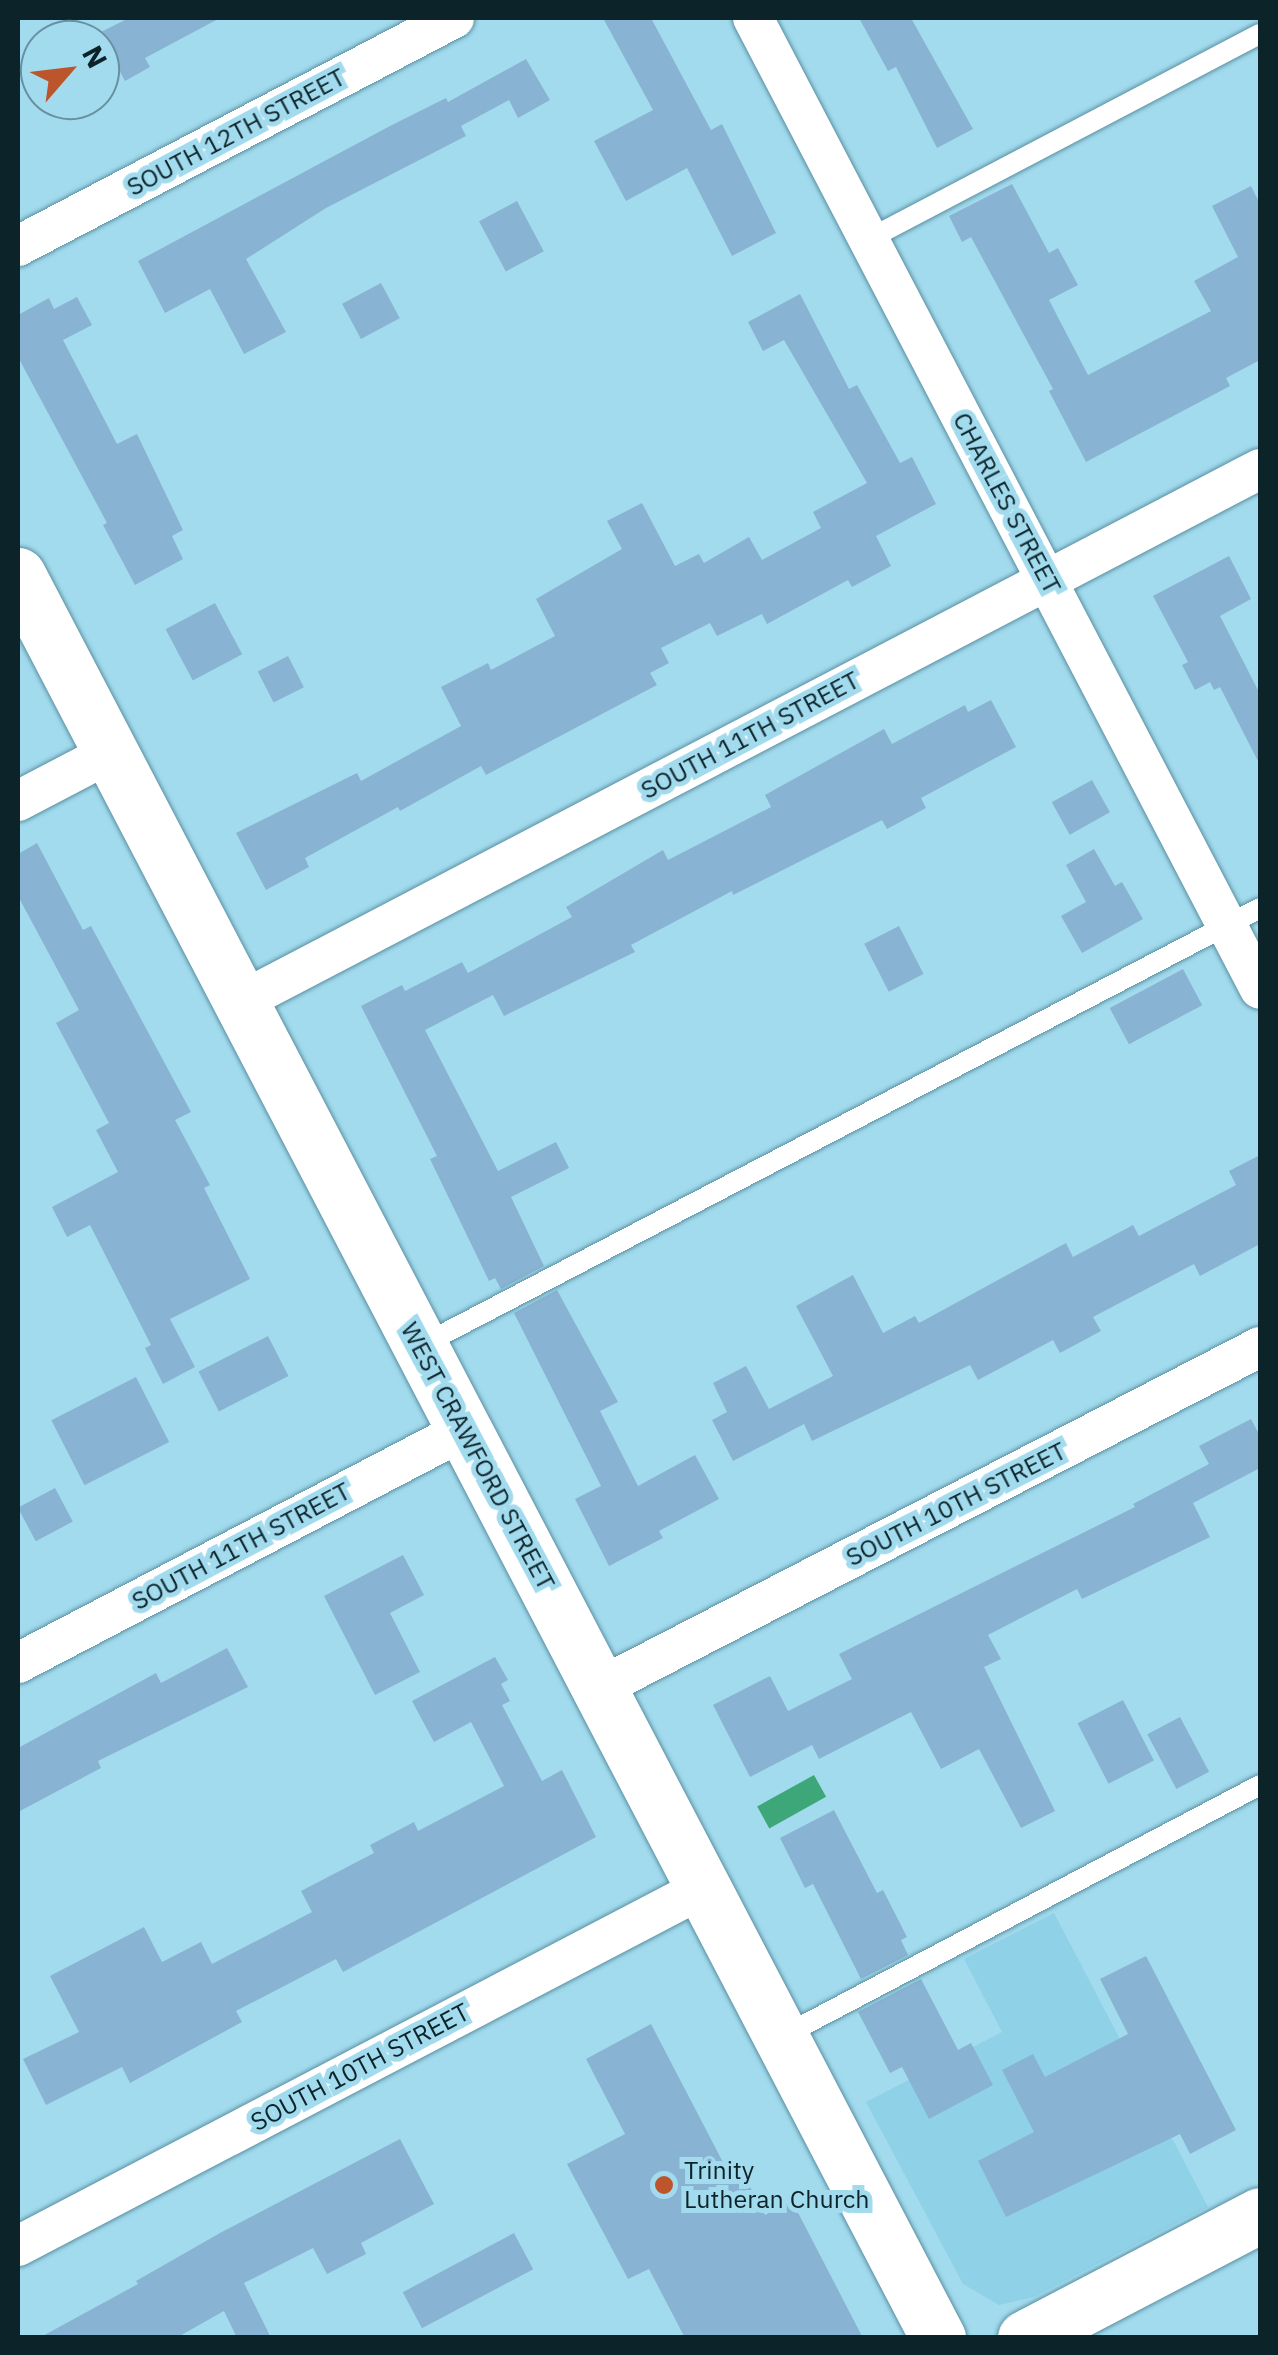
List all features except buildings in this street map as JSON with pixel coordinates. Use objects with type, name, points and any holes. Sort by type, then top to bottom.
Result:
[{"type":"main road","name":"WEST CRAWFORD STREET","points":[[18,575],[938,2338]]},
{"type":"main road","points":[[1025,2338],[1260,2214]]},
{"type":"street","name":"SOUTH 12TH STREET","points":[[18,246],[454,18]]},
{"type":"street","name":"CHARLES STREET","points":[[753,18],[1047,580],[1244,917],[1260,989]]},
{"type":"street","name":"SOUTH 11TH STREET","points":[[240,1002],[1260,469]]},
{"type":"street","points":[[18,801],[110,752]]},
{"type":"street","name":"SOUTH 10TH STREET","points":[[599,1688],[1260,1347]]},
{"type":"street","name":"SOUTH 11TH STREET","points":[[18,1663],[464,1430]]},
{"type":"street","name":"SOUTH 10TH STREET","points":[[18,2246],[703,1888]]},
{"type":"lane","points":[[868,239],[1260,34]]},
{"type":"lane","points":[[420,1346],[1244,917]]},
{"type":"lane","points":[[781,2037],[1260,1785]]},
{"type":"shaded area","points":[[814,1775],[826,1797],[769,1828],[757,1807]]},
{"type":"shaded area","points":[[1054,1913],[1208,2207],[1034,2297],[999,2305],[963,2284],[866,2102],[1002,2032],[964,1959]]},
{"type":"place","name":"Trinity Lutheran Church","points":[[664,2185]]}]
